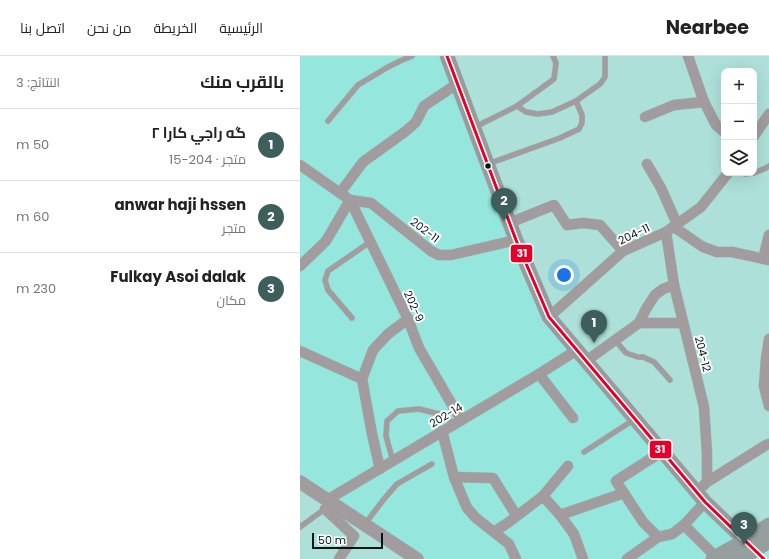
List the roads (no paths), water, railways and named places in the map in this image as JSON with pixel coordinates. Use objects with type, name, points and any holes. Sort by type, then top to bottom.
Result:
[{"type":"main road","points":[[446,56],[509,223],[549,317],[663,451],[703,492],[755,550]]},
{"type":"main road","points":[[715,558],[755,550],[769,526]]},
{"type":"main road","points":[[739,559],[769,540]]},
{"type":"street","points":[[688,56],[704,102],[716,125],[721,129]]},
{"type":"street","points":[[340,193],[363,162],[416,122],[424,106],[457,84]]},
{"type":"street","points":[[645,117],[674,105],[704,102]]},
{"type":"street","points":[[757,132],[769,114]]},
{"type":"street","points":[[647,164],[661,188],[672,228],[703,247],[717,252],[732,252],[766,260],[769,234]]},
{"type":"street","points":[[300,165],[350,200],[326,242],[300,266]]},
{"type":"street","name":"204-11","points":[[549,317],[623,251],[672,228],[701,207],[726,176]]},
{"type":"street","name":"202-11","points":[[350,200],[371,204],[431,251],[439,255],[451,255],[516,240]]},
{"type":"street","name":"202-9","points":[[350,200],[408,319],[419,348],[457,423]]},
{"type":"street","points":[[509,223],[554,205],[567,225],[583,223],[600,225],[623,251]]},
{"type":"street","name":"204-12","points":[[672,228],[674,285],[704,407],[707,454],[703,492]]},
{"type":"street","points":[[674,285],[663,289],[655,295],[639,323],[683,323]]},
{"type":"street","points":[[380,469],[362,380],[373,350],[388,334],[408,319]]},
{"type":"street","name":"202-14","points":[[328,504],[392,461],[539,374],[615,340],[639,323]]},
{"type":"street","points":[[769,340],[764,386],[769,406]]},
{"type":"street","points":[[300,351],[362,380]]},
{"type":"street","points":[[539,374],[574,418]]},
{"type":"street","points":[[442,431],[454,477],[467,508],[476,518],[509,544],[516,559]]},
{"type":"street","points":[[627,559],[658,537],[672,534],[684,525],[703,492],[769,444]]},
{"type":"street","points":[[658,537],[643,522],[616,481],[663,451]]},
{"type":"street","points":[[494,532],[543,496],[568,466]]},
{"type":"street","points":[[454,477],[493,478],[516,516]]},
{"type":"street","points":[[300,482],[328,504],[365,525],[417,559]]},
{"type":"street","points":[[560,515],[624,493]]},
{"type":"street","points":[[543,496],[574,534],[579,559]]},
{"type":"street","points":[[328,504],[354,536],[339,559]]},
{"type":"street","points":[[684,525],[715,558]]},
{"type":"lane","points":[[328,121],[358,85],[388,67],[412,56]]},
{"type":"lane","points":[[474,128],[517,106],[554,79],[556,64],[553,56]]},
{"type":"lane","points":[[517,106],[526,112],[538,114],[552,112],[576,101],[600,84],[605,77],[605,56]]},
{"type":"lane","points":[[487,164],[560,138],[579,129],[582,123],[582,115],[576,101]]},
{"type":"lane","points":[[757,172],[769,166]]},
{"type":"lane","points":[[352,318],[328,290],[325,280],[328,271],[370,242]]},
{"type":"lane","points":[[615,340],[626,353],[643,357],[654,362],[670,380]]},
{"type":"lane","points":[[392,461],[386,436],[387,421],[398,411],[419,409],[440,414],[457,423]]},
{"type":"lane","points":[[584,452],[635,419]]},
{"type":"lane","points":[[365,525],[397,484],[432,464]]},
{"type":"lane","points":[[300,527],[328,504]]},
{"type":"place","name":"anwar haji hssen","points":[[504,221]]},
{"type":"place","name":"گه راجي كارا ٢","points":[[594,343]]},
{"type":"place","name":"Fulkay Asoi dalak","points":[[744,545]]}]
